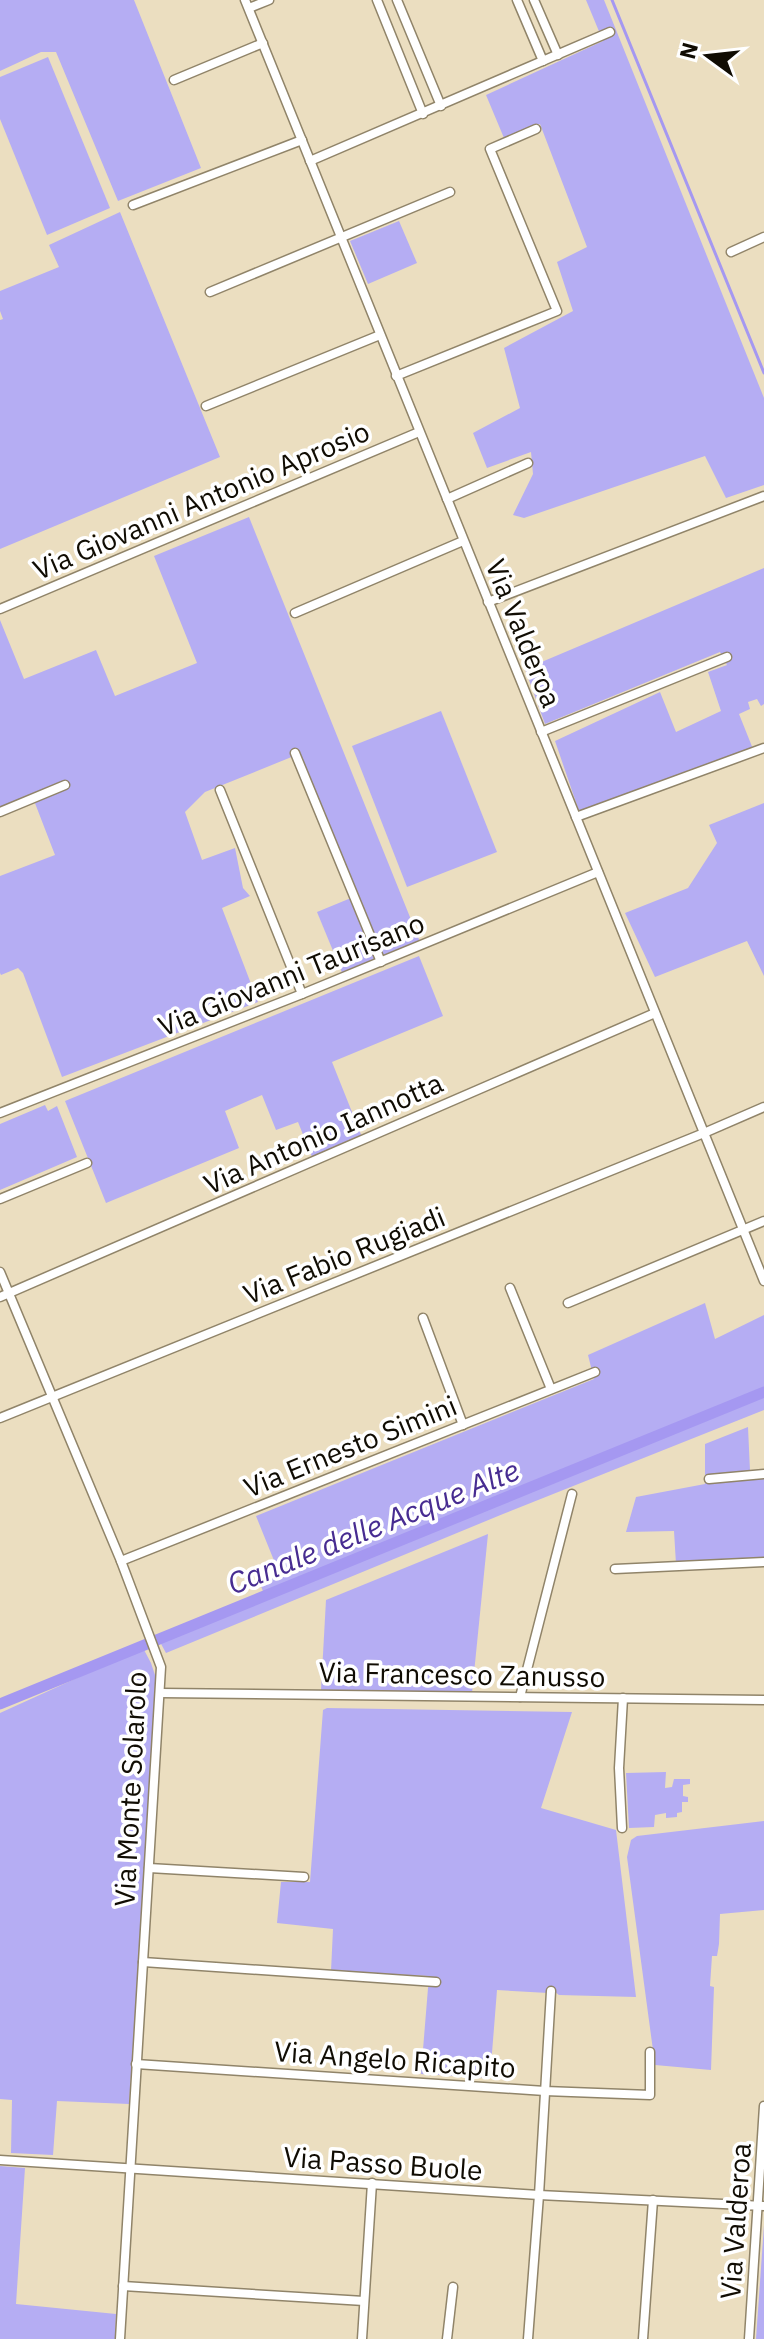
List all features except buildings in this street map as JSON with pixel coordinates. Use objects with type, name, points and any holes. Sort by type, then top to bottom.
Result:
[{"type":"street","points":[[247,4],[269,0]]},
{"type":"street","points":[[377,0],[423,114]]},
{"type":"street","points":[[397,0],[441,106]]},
{"type":"street","points":[[517,0],[543,61]]},
{"type":"street","points":[[534,0],[558,55]]},
{"type":"street","name":"Via Valderoa","points":[[247,4],[764,1281]]},
{"type":"street","points":[[310,161],[610,32]]},
{"type":"street","points":[[174,80],[263,43]]},
{"type":"street","points":[[396,376],[557,311],[490,149],[536,129]]},
{"type":"street","points":[[133,205],[302,140]]},
{"type":"street","points":[[210,292],[450,192]]},
{"type":"street","points":[[731,252],[764,237]]},
{"type":"street","points":[[206,406],[380,335]]},
{"type":"street","name":"Via Giovanni Antonio Aprosio","points":[[0,609],[419,432]]},
{"type":"street","points":[[447,499],[528,463]]},
{"type":"street","points":[[488,602],[764,496]]},
{"type":"street","points":[[295,613],[463,541]]},
{"type":"street","points":[[541,732],[727,657]]},
{"type":"street","points":[[576,817],[764,748]]},
{"type":"street","points":[[295,753],[381,962]]},
{"type":"street","points":[[0,812],[65,785]]},
{"type":"street","points":[[220,790],[302,994]]},
{"type":"street","name":"Via Giovanni Taurisano","points":[[0,1113],[302,994],[598,872]]},
{"type":"street","name":"Via Antonio Iannotta","points":[[4,1296],[655,1013]]},
{"type":"street","name":"Via Fabio Rugiadi","points":[[0,1418],[764,1107]]},
{"type":"street","points":[[0,1199],[87,1163]]},
{"type":"street","points":[[568,1303],[764,1221]]},
{"type":"street","name":"Via Monte Solarolo","points":[[0,1272],[4,1296],[52,1396],[121,1561],[161,1667],[120,2339]]},
{"type":"street","points":[[510,1288],[551,1389]]},
{"type":"street","points":[[423,1318],[463,1425]]},
{"type":"street","name":"Via Ernesto Simini","points":[[121,1561],[595,1372]]},
{"type":"street","points":[[709,1479],[764,1474]]},
{"type":"street","points":[[520,1697],[572,1494]]},
{"type":"street","points":[[615,1569],[764,1562]]},
{"type":"street","name":"Via Francesco Zanusso","points":[[160,1693],[764,1700]]},
{"type":"street","points":[[622,1828],[619,1768],[623,1698]]},
{"type":"street","points":[[149,1868],[304,1877]]},
{"type":"street","points":[[143,1962],[436,1982]]},
{"type":"street","points":[[528,2339],[551,1991]]},
{"type":"street","name":"Via Angelo Ricapito","points":[[136,2064],[650,2095],[650,2052]]},
{"type":"street","name":"Via Valderoa","points":[[749,2339],[761,2206],[764,2106]]},
{"type":"street","name":"Via Passo Buole","points":[[0,2160],[539,2195],[761,2206]]},
{"type":"street","points":[[362,2339],[372,2183]]},
{"type":"street","points":[[643,2339],[653,2200]]},
{"type":"street","points":[[123,2286],[364,2301]]},
{"type":"street","points":[[447,2339],[453,2287]]},
{"type":"shaded area","points":[[0,0],[134,0],[201,168],[118,201],[56,52],[41,52],[0,71]]},
{"type":"shaded area","points":[[586,0],[604,0],[764,398],[764,485],[726,498],[705,456],[524,518],[513,515],[533,474],[531,452],[487,468],[473,433],[520,408],[504,348],[573,311],[557,262],[587,247],[540,124],[504,138],[486,95],[603,41]]},
{"type":"shaded area","points":[[48,57],[110,208],[47,235],[0,119],[0,77]]},
{"type":"shaded area","points":[[120,212],[220,457],[0,549],[0,320],[3,319],[0,291],[59,267],[49,245]]},
{"type":"shaded area","points":[[399,221],[417,263],[368,284],[350,241]]},
{"type":"shaded area","points":[[249,517],[420,942],[382,957],[299,754],[205,792],[185,812],[202,860],[235,848],[243,888],[250,896],[222,908],[258,1002],[62,1077],[23,973],[18,968],[0,973],[0,876],[55,855],[33,798],[0,811],[0,620],[24,679],[96,650],[115,696],[197,663],[154,556]]},
{"type":"shaded area","points":[[764,568],[764,704],[761,706],[757,699],[748,702],[750,709],[739,714],[753,749],[580,814],[555,741],[660,692],[676,732],[721,711],[708,672],[727,665],[720,652],[545,724],[525,669]]},
{"type":"shaded area","points":[[441,711],[497,852],[407,887],[352,746]]},
{"type":"shaded area","points":[[764,803],[764,976],[747,941],[655,977],[625,913],[688,888],[717,843],[709,825]]},
{"type":"shaded area","points":[[351,898],[377,960],[343,975],[317,912]]},
{"type":"shaded area","points":[[419,956],[443,1016],[332,1062],[362,1137],[312,1157],[298,1122],[276,1130],[262,1095],[225,1111],[239,1148],[106,1203],[65,1101]]},
{"type":"shaded area","points":[[45,1105],[48,1111],[57,1106],[77,1157],[0,1190],[0,1124]]},
{"type":"shaded area","points":[[705,1303],[715,1339],[764,1315],[764,1410],[166,1653],[160,1642],[266,1599],[259,1581],[275,1563],[256,1516],[594,1379],[588,1355]]},
{"type":"shaded area","points":[[748,1427],[750,1471],[764,1470],[764,1561],[676,1564],[674,1531],[626,1532],[636,1497],[705,1484],[705,1444]]},
{"type":"shaded area","points":[[488,1534],[472,1693],[321,1690],[326,1600]]},
{"type":"shaded area","points":[[143,1648],[158,1684],[129,2104],[57,2101],[53,2155],[11,2153],[12,2100],[0,2099],[0,1713]]},
{"type":"shaded area","points":[[323,1710],[572,1712],[541,1808],[616,1830],[636,1997],[559,1995],[550,1988],[548,1993],[497,1990],[490,2078],[421,2074],[429,1976],[331,1971],[333,1929],[277,1923],[281,1882],[310,1882]]},
{"type":"shaded area","points":[[666,1772],[665,1788],[672,1787],[674,1779],[690,1779],[690,1784],[683,1785],[683,1796],[688,1797],[688,1802],[682,1802],[682,1812],[677,1813],[677,1817],[666,1818],[666,1813],[655,1815],[654,1827],[629,1828],[626,1773]]},
{"type":"shaded area","points":[[764,1821],[764,1910],[720,1914],[719,1944],[717,1956],[712,1956],[710,1986],[714,1987],[711,2070],[655,2065],[627,1857],[631,1840],[637,1836]]},
{"type":"shaded area","points":[[0,2166],[25,2168],[16,2304],[116,2314],[115,2339],[0,2339]]},
{"type":"shaded area","points":[[764,2225],[764,2339],[756,2339]]},
{"type":"waterway","points":[[612,0],[764,373]]},
{"type":"waterway","name":"Canale delle Acque Alte","points":[[0,1704],[764,1392]]}]
